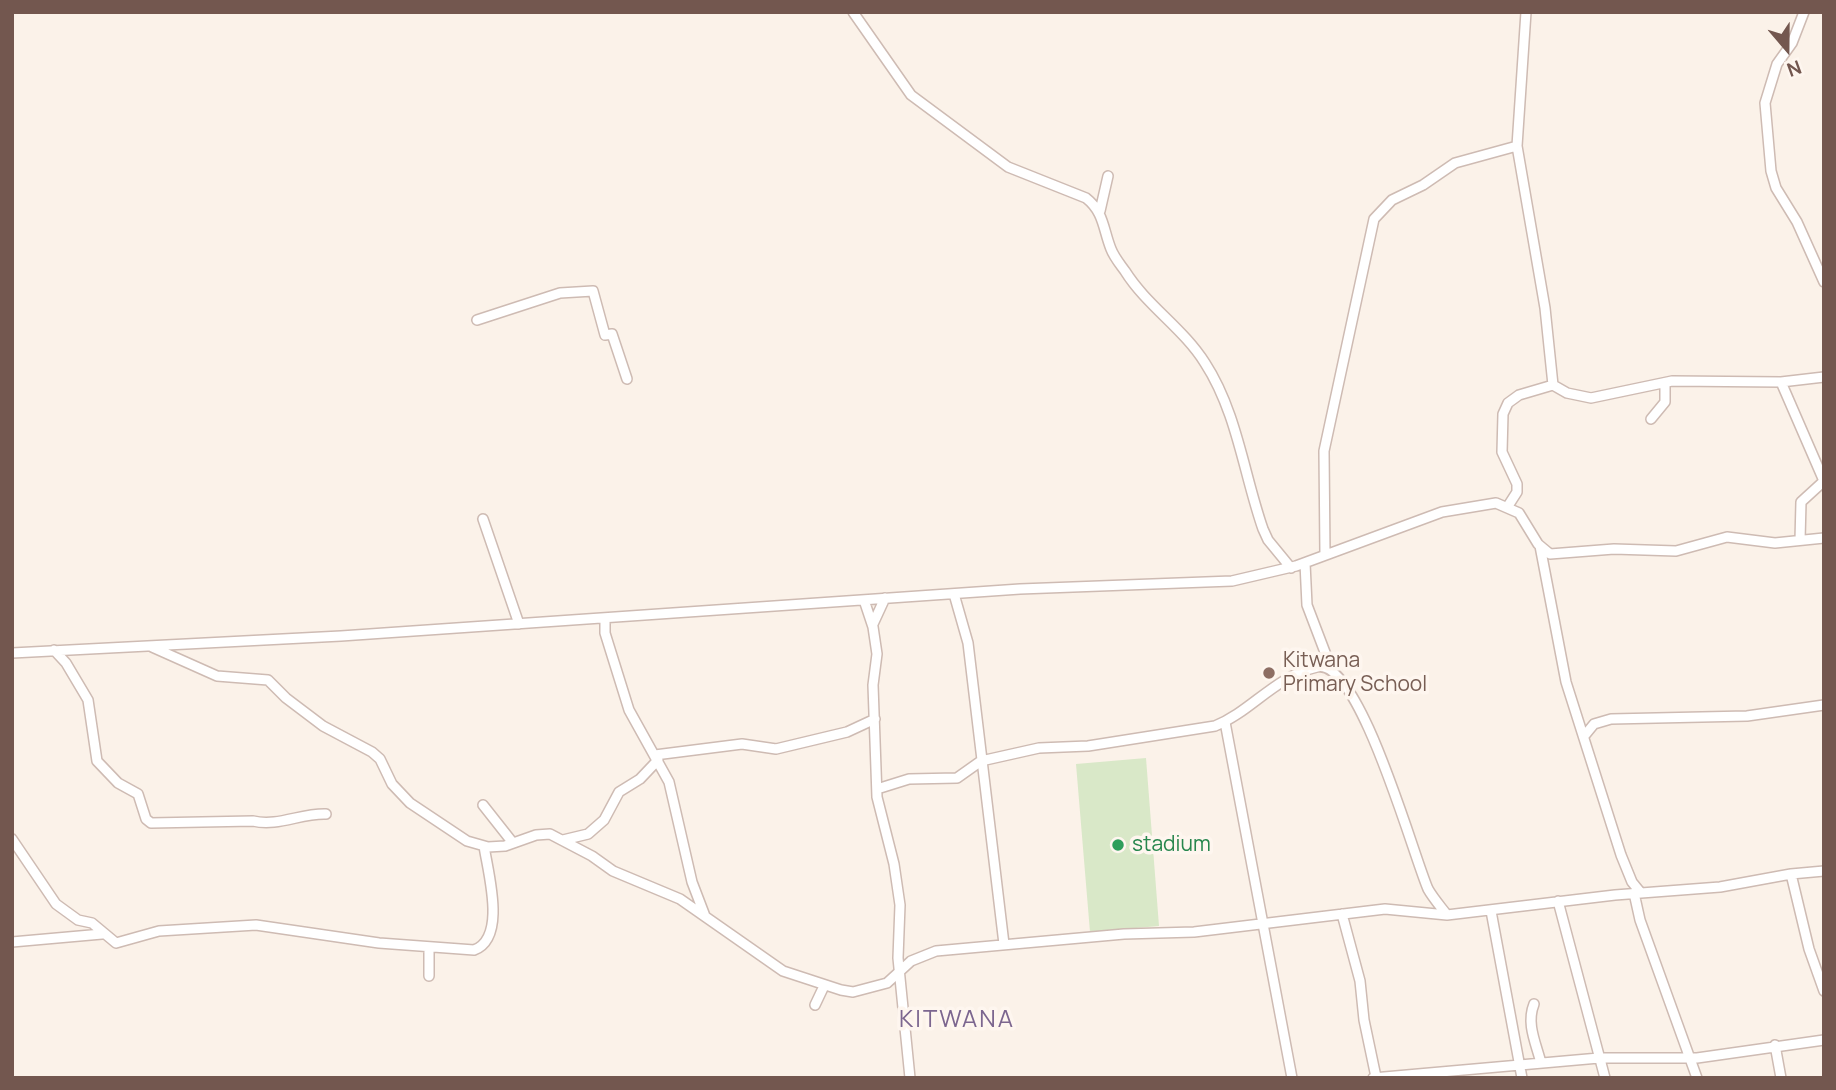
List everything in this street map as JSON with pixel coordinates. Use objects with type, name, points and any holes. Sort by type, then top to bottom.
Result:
[{"type":"street","points":[[853,12],[911,96],[1007,167],[1086,198],[1100,211]]},
{"type":"street","points":[[1526,12],[1517,146],[1545,308],[1553,385]]},
{"type":"street","points":[[1804,12],[1792,43],[1777,64],[1765,103],[1771,171],[1776,188],[1797,222],[1824,282]]},
{"type":"street","points":[[1325,555],[1324,450],[1374,219],[1392,200],[1423,186],[1455,163],[1517,146]]},
{"type":"street","points":[[1108,176],[1100,211],[1112,252],[1147,302],[1166,318],[1213,375],[1240,449],[1263,528],[1268,540],[1291,568]]},
{"type":"street","points":[[477,320],[560,293],[593,291],[605,335],[612,334],[627,379]]},
{"type":"street","points":[[1508,506],[1517,492],[1517,484],[1502,452],[1503,414],[1513,398],[1553,385],[1567,393],[1591,398],[1665,383],[1781,382],[1824,377]]},
{"type":"street","points":[[1781,382],[1824,481],[1801,502],[1800,541]]},
{"type":"street","points":[[1651,419],[1665,402],[1665,383]]},
{"type":"street","points":[[12,653],[605,619],[884,598],[1232,581],[1291,568],[1442,512],[1484,504],[1508,506],[1519,513],[1540,546],[1547,552],[1560,555],[1614,549],[1676,551],[1727,537],[1775,543],[1824,538]]},
{"type":"street","points":[[483,519],[519,624]]},
{"type":"street","points":[[1540,546],[1566,682],[1629,875],[1638,893],[1640,920],[1697,1078]]},
{"type":"street","points":[[1305,563],[1307,605],[1331,668],[1340,677],[1367,727],[1394,789],[1429,891],[1447,915]]},
{"type":"street","points":[[954,594],[968,643],[1004,944]]},
{"type":"street","points":[[873,625],[884,598]]},
{"type":"street","points":[[864,600],[873,625],[877,654],[873,685],[877,789],[879,813],[896,876],[910,1078]]},
{"type":"street","points":[[605,619],[605,633],[629,710],[657,757],[676,805],[692,882],[706,918]]},
{"type":"street","points":[[151,646],[217,676],[268,680],[286,698],[323,726],[372,752],[380,759],[392,784],[428,817],[467,841],[484,846],[513,843],[541,834],[563,840],[625,877],[680,899],[772,964],[824,986],[853,992],[887,983],[921,955],[1004,944],[1124,934],[1195,932],[1385,909],[1447,915],[1622,894],[1720,887],[1791,874],[1824,872]]},
{"type":"street","points":[[54,650],[66,663],[88,700],[97,761],[118,783],[138,794],[148,822],[253,821],[270,824],[307,814],[327,814]]},
{"type":"street","points":[[877,789],[909,779],[957,778],[981,761],[1039,748],[1088,746],[1224,722],[1278,684],[1318,666],[1331,668]]},
{"type":"street","points":[[1585,735],[1594,724],[1611,719],[1746,716],[1824,705]]},
{"type":"street","points":[[563,840],[588,834],[604,820],[619,792],[640,779],[657,757],[742,744],[776,750],[847,732],[875,719]]},
{"type":"street","points":[[1224,722],[1292,1078]]},
{"type":"street","points":[[483,805],[513,843]]},
{"type":"street","points":[[12,839],[56,904],[73,917],[92,923],[112,942],[120,943],[159,931],[256,925],[429,947],[474,950],[486,943],[491,934],[493,897],[484,846]]},
{"type":"street","points":[[1791,874],[1812,958],[1824,991]]},
{"type":"street","points":[[1622,894],[1628,886],[1629,875]]},
{"type":"street","points":[[1558,901],[1605,1078]]},
{"type":"street","points":[[1491,911],[1522,1078]]},
{"type":"street","points":[[1342,915],[1360,981],[1364,1020],[1376,1078],[1456,1075],[1520,1065],[1599,1058],[1690,1058],[1824,1040]]},
{"type":"street","points":[[12,942],[102,934]]},
{"type":"street","points":[[429,947],[429,976]]},
{"type":"street","points":[[1812,958],[1824,958]]},
{"type":"street","points":[[815,1005],[824,986]]},
{"type":"street","points":[[1534,1004],[1531,1012],[1532,1030],[1541,1063]]},
{"type":"street","points":[[1775,1045],[1781,1078]]},
{"type":"green space","name":"stadium","points":[[1146,758],[1159,926],[1090,932],[1076,764]]},
{"type":"place","name":"Kitwana Primary School","points":[[1269,673]]},
{"type":"place","name":"stadium","points":[[1118,845]]},
{"type":"district","name":"KITWANA","points":[[957,1020]]}]
